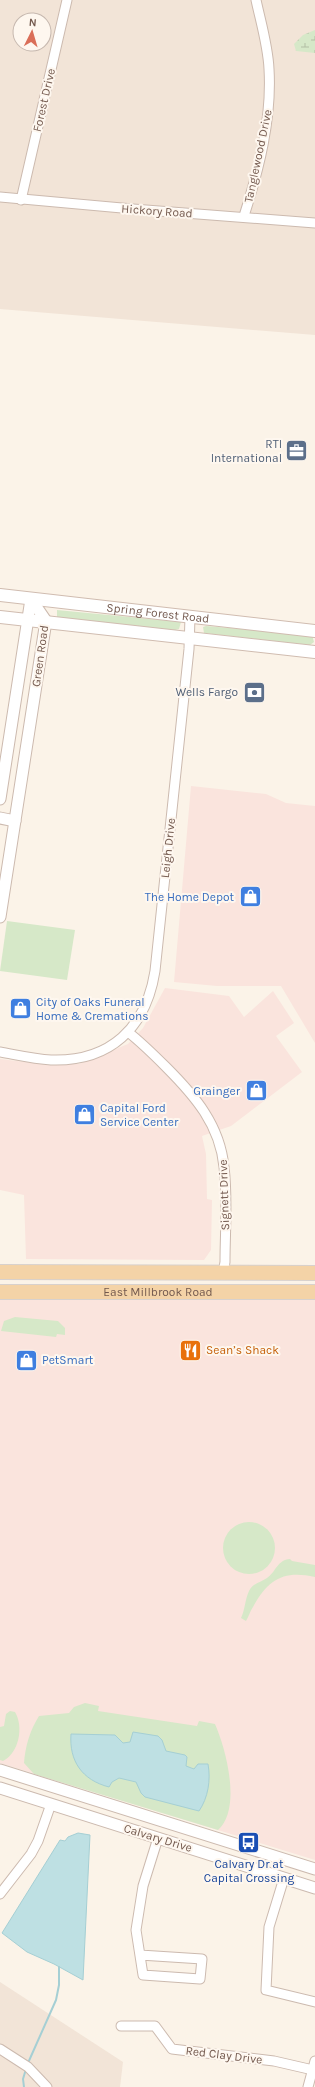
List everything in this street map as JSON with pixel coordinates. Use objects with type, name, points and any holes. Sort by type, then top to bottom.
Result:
[{"type":"main road","name":"Spring Forest Road","points":[[0,595],[315,631]]},
{"type":"main road","name":"Spring Forest Road","points":[[0,616],[315,652]]},
{"type":"main road","name":"East Millbrook Road","points":[[0,1272],[315,1273]]},
{"type":"main road","points":[[147,1293],[173,1285],[208,1285],[215,1281],[223,1273]]},
{"type":"main road","points":[[223,1292],[236,1280],[259,1273]]},
{"type":"main road","name":"East Millbrook Road","points":[[0,1292],[315,1292]]},
{"type":"street","name":"Forest Drive","points":[[21,200],[67,0]]},
{"type":"street","name":"Tanglewood Drive","points":[[244,216],[264,137],[270,101],[267,52],[256,0]]},
{"type":"street","name":"Hickory Road","points":[[0,197],[21,200],[315,222]]},
{"type":"street","name":"Green Road","points":[[0,799],[31,599]]},
{"type":"street","name":"Green Road","points":[[0,917],[3,875],[15,821],[46,621],[31,599]]},
{"type":"street","name":"Leigh Drive","points":[[0,1052],[50,1060],[80,1058],[101,1052],[114,1044],[128,1032],[145,1008],[151,995],[155,973],[190,616]]},
{"type":"street","points":[[0,818],[15,821]]},
{"type":"street","name":"Signett Drive","points":[[128,1032],[182,1083],[197,1100],[211,1122],[219,1141],[224,1166],[225,1262],[223,1273]]},
{"type":"street","name":"Calvary Drive","points":[[0,1770],[315,1869]]},
{"type":"street","name":"Calvary Drive","points":[[0,1788],[315,1888]]},
{"type":"street","points":[[0,1894],[31,1854],[38,1841],[51,1804]]},
{"type":"street","points":[[140,1955],[202,1959],[200,1979],[143,1975],[136,1930],[143,1886],[158,1838]]},
{"type":"street","points":[[224,1858],[228,1842]]},
{"type":"street","points":[[284,1878],[269,1927],[266,1990],[315,2002]]},
{"type":"street","name":"Red Clay Drive","points":[[121,2026],[154,2026],[172,2049],[314,2065]]},
{"type":"street","points":[[0,2050],[28,2067],[47,2087]]},
{"type":"street","points":[[308,2087],[314,2065]]},
{"type":"shaded area","points":[[0,0],[315,0],[315,335],[0,309]]},
{"type":"shaded area","points":[[191,786],[266,794],[286,803],[315,806],[315,1043],[281,986],[217,986],[174,982]]},
{"type":"shaded area","points":[[165,988],[229,996],[244,1017],[273,991],[294,1023],[276,1036],[302,1072],[231,1126],[202,1136],[206,1154],[207,1199],[212,1200],[211,1250],[204,1260],[26,1259],[24,1195],[0,1190],[0,1059],[42,1064],[79,1064],[128,1044],[143,1028]]},
{"type":"shaded area","points":[[315,1299],[315,1860],[0,1763],[0,1300]]},
{"type":"shaded area","points":[[0,1982],[123,2062],[120,2087],[0,2087]]},
{"type":"green space","points":[[315,30],[315,53],[296,51],[294,44],[303,35]]},
{"type":"green space","points":[[57,610],[181,622],[179,629],[175,630],[57,617]]},
{"type":"green space","points":[[206,626],[312,635],[314,642],[310,645],[204,633],[203,627]]},
{"type":"green space","points":[[7,921],[75,930],[67,980],[0,971]]},
{"type":"green space","points":[[15,1317],[58,1321],[65,1328],[65,1335],[57,1334],[56,1337],[1,1331],[4,1321]]},
{"type":"green space","points":[[249,1522],[259,1524],[267,1530],[273,1538],[275,1548],[273,1558],[267,1566],[259,1572],[249,1574],[239,1572],[231,1566],[225,1558],[223,1548],[225,1538],[231,1530],[239,1524]]},
{"type":"green space","points":[[290,1559],[292,1561],[315,1565],[315,1577],[294,1575],[278,1579],[271,1583],[259,1597],[246,1621],[241,1618],[251,1588],[270,1576],[279,1564]]},
{"type":"green space","points":[[85,1703],[99,1706],[98,1711],[197,1726],[199,1721],[215,1724],[223,1748],[230,1778],[229,1808],[225,1820],[218,1830],[34,1774],[24,1763],[28,1739],[39,1716],[69,1713],[74,1707]]},
{"type":"green space","points":[[10,1711],[15,1712],[18,1718],[19,1732],[13,1752],[3,1761],[0,1760],[0,1727],[4,1726],[6,1714]]},
{"type":"water","points":[[133,1732],[158,1736],[162,1740],[166,1751],[185,1755],[187,1757],[186,1766],[194,1769],[198,1764],[208,1764],[209,1776],[207,1795],[199,1811],[145,1797],[141,1793],[136,1782],[119,1778],[112,1782],[109,1787],[100,1784],[91,1780],[79,1768],[72,1753],[71,1734],[115,1735],[123,1743],[130,1742]]},
{"type":"water","points":[[78,1833],[90,1835],[83,1980],[54,1964],[27,1952],[2,1933],[60,1840],[65,1841],[68,1837]]},
{"type":"waterway","points":[[28,2063],[56,2000],[59,1985],[59,1967]]},
{"type":"waterway","points":[[24,2087],[23,2079],[26,2069]]},
{"type":"place","name":"RTI International","points":[[297,451]]},
{"type":"place","name":"Wells Fargo","points":[[254,692]]},
{"type":"place","name":"The Home Depot","points":[[250,897]]},
{"type":"place","name":"City of Oaks Funeral Home & Cremations","points":[[20,1009]]},
{"type":"place","name":"Grainger","points":[[256,1091]]},
{"type":"place","name":"Capital Ford Service Center","points":[[84,1115]]},
{"type":"place","name":"Sean’s Shack","points":[[190,1350]]},
{"type":"place","name":"PetSmart","points":[[26,1360]]},
{"type":"place","name":"Calvary Dr at Capital Crossing","points":[[249,1843]]}]
